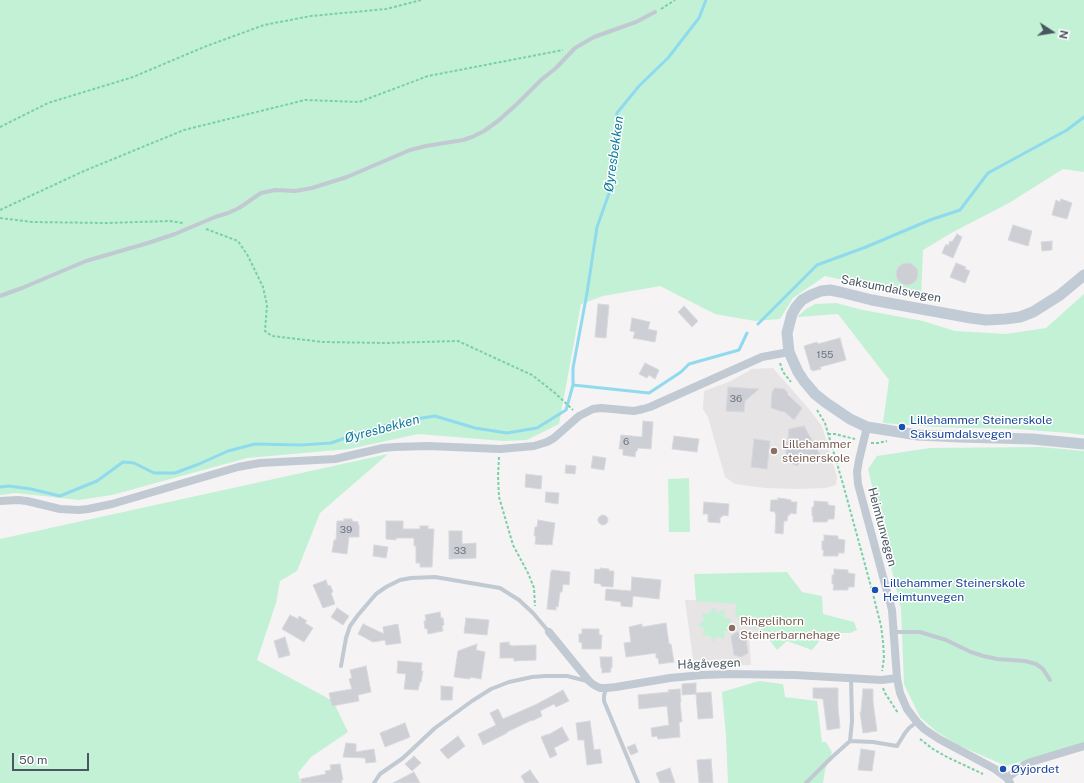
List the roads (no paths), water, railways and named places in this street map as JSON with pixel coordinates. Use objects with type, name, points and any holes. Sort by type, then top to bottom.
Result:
[{"type":"main road","name":"Saksumdalsvegen","points":[[1084,275],[1060,295],[1033,312],[1020,317],[999,320],[970,318],[872,300],[830,290],[821,291],[802,300],[796,307],[792,314],[788,333],[789,352],[801,377],[815,394],[850,419],[867,427],[918,435],[1032,439],[1084,444]]},
{"type":"street","points":[[0,501],[18,500],[60,509],[88,509],[112,504],[238,467],[260,463],[335,459],[383,448],[394,447],[428,446],[500,449],[534,446],[554,438],[579,416],[593,409],[601,408],[634,411],[643,409],[762,357],[789,352]]},
{"type":"street","name":"Heimtunvegen","points":[[867,427],[857,472],[858,484],[892,610],[897,678],[900,693],[907,709],[924,730],[995,768],[1009,780]]},
{"type":"street","points":[[549,632],[589,681],[600,688],[606,688]]},
{"type":"street","name":"Hågåvegen","points":[[606,688],[670,678],[730,674],[882,680],[897,678]]},
{"type":"street","points":[[1009,780],[1024,765],[1084,746]]},
{"type":"lane","points":[[0,296],[86,261],[175,234],[235,210],[261,193],[275,190],[312,188],[348,176],[410,150],[472,137],[498,121],[541,80],[556,68],[575,48],[594,37],[636,22],[655,12]]},
{"type":"lane","points":[[341,666],[346,638],[350,626],[358,615],[376,594],[386,587],[400,580],[411,578],[435,577],[500,588],[519,600],[533,613],[549,632]]},
{"type":"lane","points":[[894,632],[920,632],[946,640],[983,656],[997,659],[1025,661],[1036,664],[1042,669],[1050,680]]},
{"type":"lane","points":[[374,783],[380,774],[403,758],[435,728],[472,701],[492,689],[509,682],[544,676],[567,676],[589,681]]},
{"type":"lane","points":[[806,783],[850,741],[852,721],[851,678]]},
{"type":"lane","points":[[606,688],[604,701],[638,783]]},
{"type":"lane","points":[[850,741],[873,742],[897,746],[909,728],[917,722]]},
{"type":"waterway","name":"Øyresbekken","points":[[0,487],[9,486],[31,489],[60,496],[97,481],[123,462],[134,463],[154,473],[175,473],[228,451],[255,444],[301,445],[331,443],[365,431],[402,421],[435,416],[475,428],[507,433],[537,428],[566,410],[573,385],[573,368],[587,293],[597,227],[612,185],[617,113],[639,86],[668,58],[699,18],[706,0]]},
{"type":"waterway","points":[[758,324],[817,265],[866,247],[930,220],[960,210],[988,173],[1067,130],[1084,117]]},
{"type":"waterway","points":[[573,385],[649,393],[681,372],[689,364],[739,350],[747,333]]},
{"type":"place","name":"Lillehammer Steinerskole Saksumdalsvegen","points":[[902,427]]},
{"type":"place","name":"Lillehammer steinerskole","points":[[774,451]]},
{"type":"place","name":"Lillehammer Steinerskole Heimtunvegen","points":[[875,590]]},
{"type":"place","name":"Ringelihorn Steinerbarnehage","points":[[732,628]]},
{"type":"place","name":"Øyjordet","points":[[1003,769]]}]
